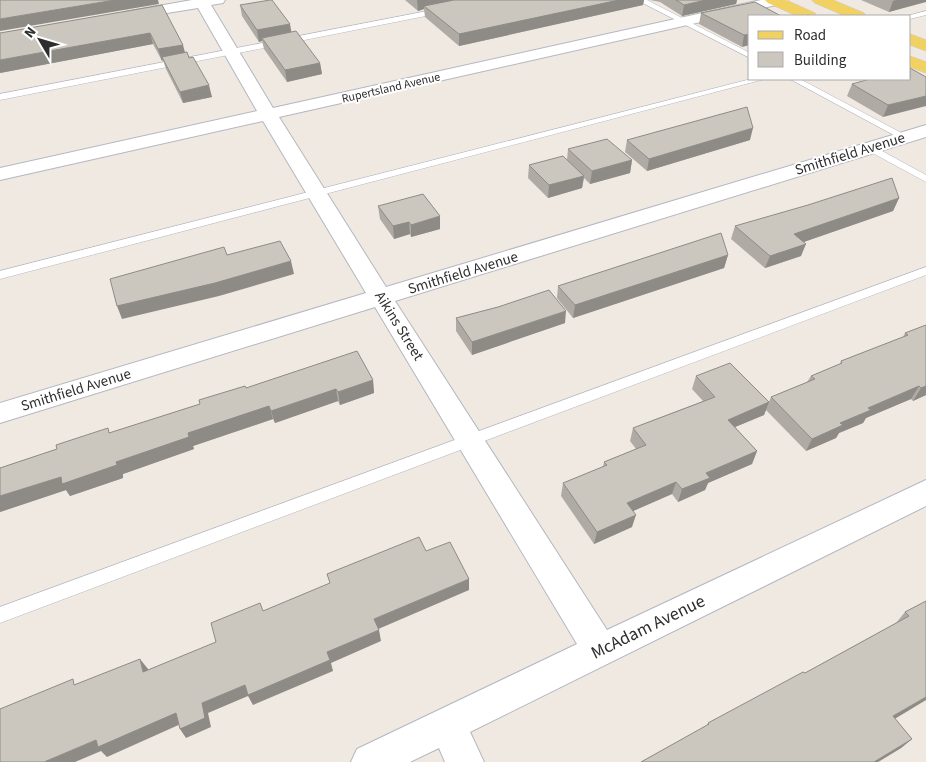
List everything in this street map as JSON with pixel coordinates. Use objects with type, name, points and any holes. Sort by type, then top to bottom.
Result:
[{"type":"main road","points":[[776,0],[807,15]]},
{"type":"main road","points":[[820,0],[856,15]]},
{"type":"main road","points":[[911,39],[926,46]]},
{"type":"main road","points":[[911,61],[926,68]]},
{"type":"street","name":"Rupertsland Avenue","points":[[0,174],[270,115],[776,0]]},
{"type":"street","points":[[114,18],[207,1]]},
{"type":"street","name":"Aikins Street","points":[[207,1],[230,52],[600,650]]},
{"type":"street","name":"Smithfield Avenue","points":[[0,413],[916,134]]},
{"type":"street","name":"McAdam Avenue","points":[[370,762],[926,492]]},
{"type":"street","points":[[448,724],[465,762]]},
{"type":"lane","points":[[641,0],[748,55]]},
{"type":"lane","points":[[0,97],[456,7]]},
{"type":"lane","points":[[911,17],[926,13]]},
{"type":"lane","points":[[0,275],[757,80]]},
{"type":"lane","points":[[796,80],[916,134]]},
{"type":"lane","points":[[871,148],[926,180]]},
{"type":"lane","points":[[0,615],[926,271]]},
{"type":"building","points":[[0,0],[115,0],[0,19]]},
{"type":"building","points":[[272,0],[290,24],[257,30],[240,5]]},
{"type":"building","points":[[454,0],[619,0],[459,34],[424,6]]},
{"type":"building","points":[[676,0],[706,0],[684,5]]},
{"type":"building","points":[[755,2],[779,15],[748,15],[748,34],[744,35],[701,13]]},
{"type":"building","points":[[162,5],[183,45],[158,49],[150,33],[0,60],[0,33]]},
{"type":"building","points":[[296,31],[320,63],[285,70],[262,38]]},
{"type":"building","points":[[187,52],[189,58],[193,57],[209,85],[180,92],[162,57]]},
{"type":"building","points":[[911,69],[926,77],[926,96],[888,105],[852,84],[866,80],[911,80]]},
{"type":"building","points":[[747,107],[753,128],[649,159],[627,140]]},
{"type":"building","points":[[607,139],[632,160],[592,171],[568,149]]},
{"type":"building","points":[[563,156],[584,176],[549,185],[529,165]]},
{"type":"building","points":[[892,178],[899,198],[794,234],[806,244],[770,256],[735,226],[808,205]]},
{"type":"building","points":[[423,194],[440,216],[411,225],[409,222],[393,226],[378,206]]},
{"type":"building","points":[[721,233],[728,255],[575,305],[558,286]]},
{"type":"building","points":[[280,241],[291,261],[215,283],[117,306],[110,279],[224,247],[227,255]]},
{"type":"building","points":[[549,290],[566,311],[472,342],[456,318],[498,307]]},
{"type":"building","points":[[926,325],[926,386],[921,388],[919,386],[868,408],[871,410],[840,423],[843,425],[812,439],[771,397],[815,379],[811,376],[842,363],[841,361],[908,335],[905,333]]},
{"type":"building","points":[[357,351],[373,380],[338,392],[336,389],[271,411],[269,406],[188,433],[189,437],[116,462],[117,465],[62,484],[61,477],[0,496],[0,468],[57,449],[56,445],[108,428],[109,433],[200,404],[199,400],[245,386],[246,388]]},
{"type":"building","points":[[730,363],[769,402],[728,420],[757,451],[706,473],[710,478],[682,489],[676,482],[627,503],[636,515],[597,532],[563,483],[607,465],[604,462],[646,445],[633,428],[715,397],[696,376]]},
{"type":"building","points":[[419,537],[426,551],[450,542],[469,579],[374,619],[379,630],[327,652],[330,660],[248,695],[245,685],[202,703],[205,718],[180,729],[176,713],[98,747],[96,740],[44,762],[0,762],[0,709],[73,679],[74,685],[140,659],[143,672],[216,642],[211,623],[260,603],[263,611],[330,583],[327,574]]},
{"type":"building","points":[[926,601],[926,697],[893,716],[912,739],[874,762],[641,762],[708,723],[909,616],[905,612]]}]
